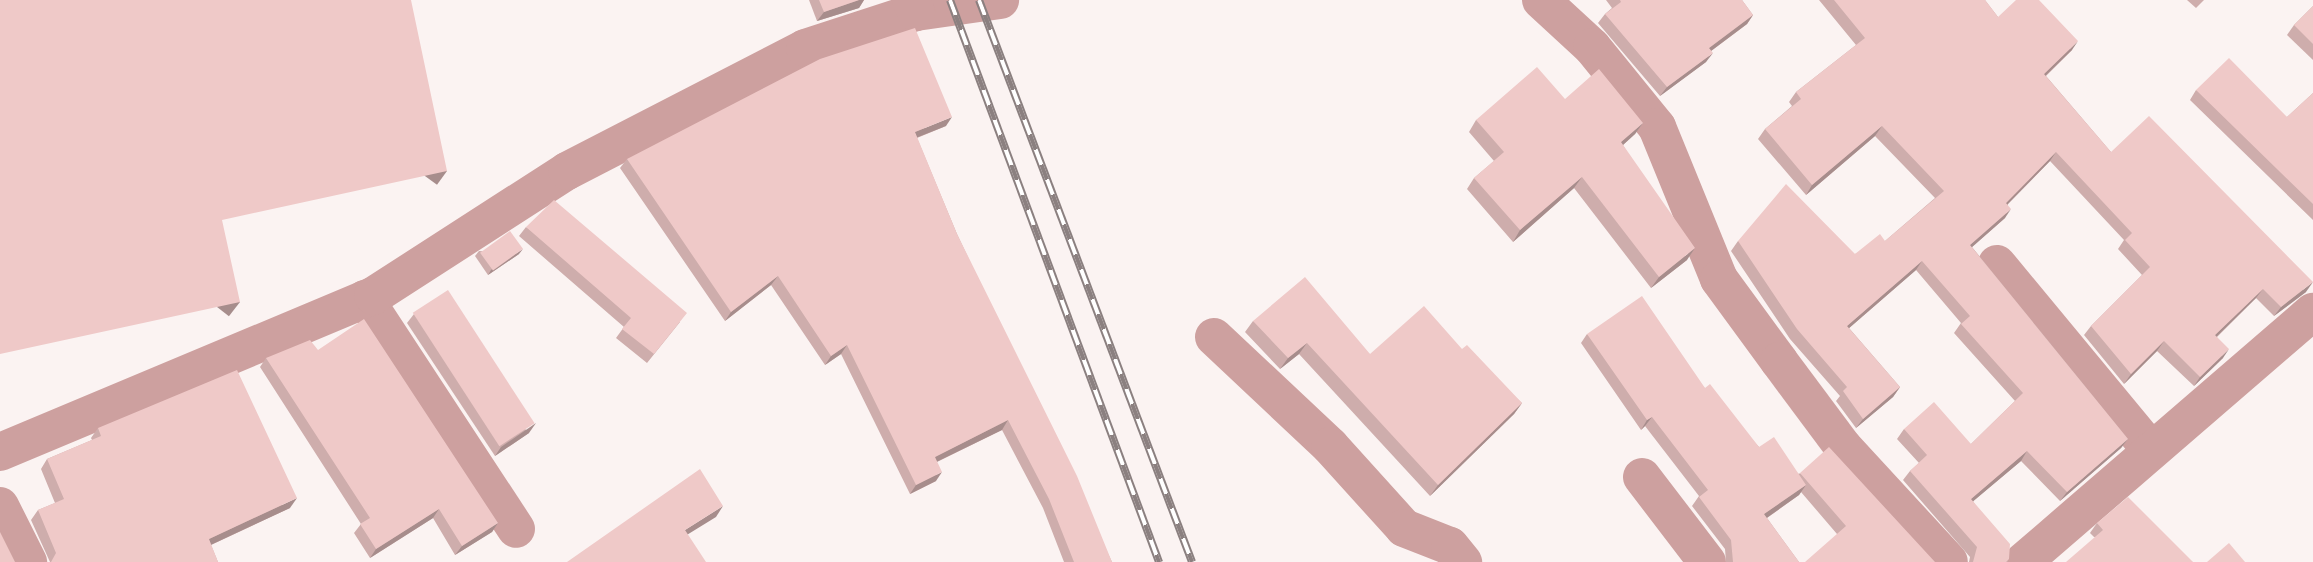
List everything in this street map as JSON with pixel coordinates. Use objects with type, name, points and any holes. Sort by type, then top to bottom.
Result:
[{"type":"street","points":[[0,452],[365,299],[567,171],[805,48],[913,6],[1000,0]]},
{"type":"street","points":[[1541,0],[1592,47],[1657,127],[1719,279],[1843,447],[1949,562]]},
{"type":"street","points":[[1997,264],[2150,449]]},
{"type":"street","points":[[365,299],[516,529]]},
{"type":"street","points":[[2023,562],[2150,449],[2313,312]]},
{"type":"street","points":[[1214,337],[1330,446],[1404,528],[1450,546],[1463,562]]},
{"type":"street","points":[[1642,477],[1707,562]]},
{"type":"street","points":[[0,506],[28,562]]},
{"type":"building","points":[[0,0],[411,0],[447,171],[222,220],[240,302],[0,354]]},
{"type":"building","points":[[819,0],[859,0],[824,12]]},
{"type":"building","points":[[1620,0],[1742,0],[1753,15],[1709,48],[1713,53],[1667,87],[1605,14],[1621,2]]},
{"type":"building","points":[[1834,0],[1985,0],[1998,17],[2016,0],[2039,0],[2078,41],[2044,74],[2111,152],[2149,116],[2313,282],[2281,307],[2263,289],[2215,335],[2229,349],[2200,377],[2164,341],[2131,374],[2091,326],[2150,267],[2125,240],[2132,233],[2056,152],[2006,203],[2011,209],[1970,245],[2128,439],[2067,492],[2027,451],[1971,499],[2010,544],[2009,559],[2006,562],[1973,562],[1977,547],[1910,471],[1927,455],[1904,429],[1934,402],[1971,444],[2023,393],[1961,324],[1970,316],[1922,261],[1847,326],[1900,387],[1863,419],[1843,391],[1847,387],[1797,329],[1738,241],[1786,184],[1855,254],[1880,234],[1885,241],[1944,191],[1882,126],[1812,185],[1765,129],[1801,99],[1796,92],[1865,38]]},
{"type":"building","points":[[2313,6],[2313,44],[2294,25]]},
{"type":"building","points":[[915,28],[952,117],[915,132],[957,234],[1077,476],[1112,562],[1074,562],[1049,499],[1008,420],[935,457],[942,472],[916,485],[847,345],[831,356],[778,276],[731,312],[627,159],[820,59]]},
{"type":"building","points":[[2229,58],[2287,117],[2313,93],[2313,204],[2196,90]]},
{"type":"building","points":[[1537,67],[1565,99],[1599,69],[1643,123],[1621,142],[1695,248],[1659,277],[1582,177],[1520,230],[1474,178],[1504,152],[1476,120]]},
{"type":"building","points":[[554,200],[687,313],[654,354],[622,329],[631,318],[526,227]]},
{"type":"building","points":[[510,231],[523,249],[493,271],[480,253]]},
{"type":"building","points":[[1305,277],[1370,354],[1424,306],[1462,349],[1467,345],[1522,403],[1438,485],[1307,343],[1288,358],[1253,321]]},
{"type":"building","points":[[448,290],[535,423],[499,446],[413,313]]},
{"type":"building","points":[[1642,296],[1705,388],[1710,384],[1759,447],[1774,437],[1806,485],[1764,514],[1799,562],[1733,562],[1731,540],[1699,497],[1708,490],[1652,417],[1647,420],[1587,334]]},
{"type":"building","points":[[364,319],[498,523],[462,546],[439,509],[376,549],[360,524],[370,518],[266,358],[310,340],[318,350]]},
{"type":"building","points":[[237,370],[297,498],[209,539],[218,562],[51,562],[56,553],[38,510],[64,499],[47,459],[101,436],[98,428]]},
{"type":"building","points":[[1829,447],[1935,562],[1805,562],[1846,526],[1800,473]]},
{"type":"building","points":[[700,469],[723,506],[685,530],[706,562],[567,562]]},
{"type":"building","points":[[2128,497],[2193,562],[2066,562],[2103,530],[2097,523]]},
{"type":"building","points":[[0,532],[15,562],[0,562]]},
{"type":"building","points":[[2229,543],[2245,562],[2207,562]]},
{"type":"railway","points":[[950,0],[1159,562]]},
{"type":"railway","points":[[979,0],[1192,562]]}]
